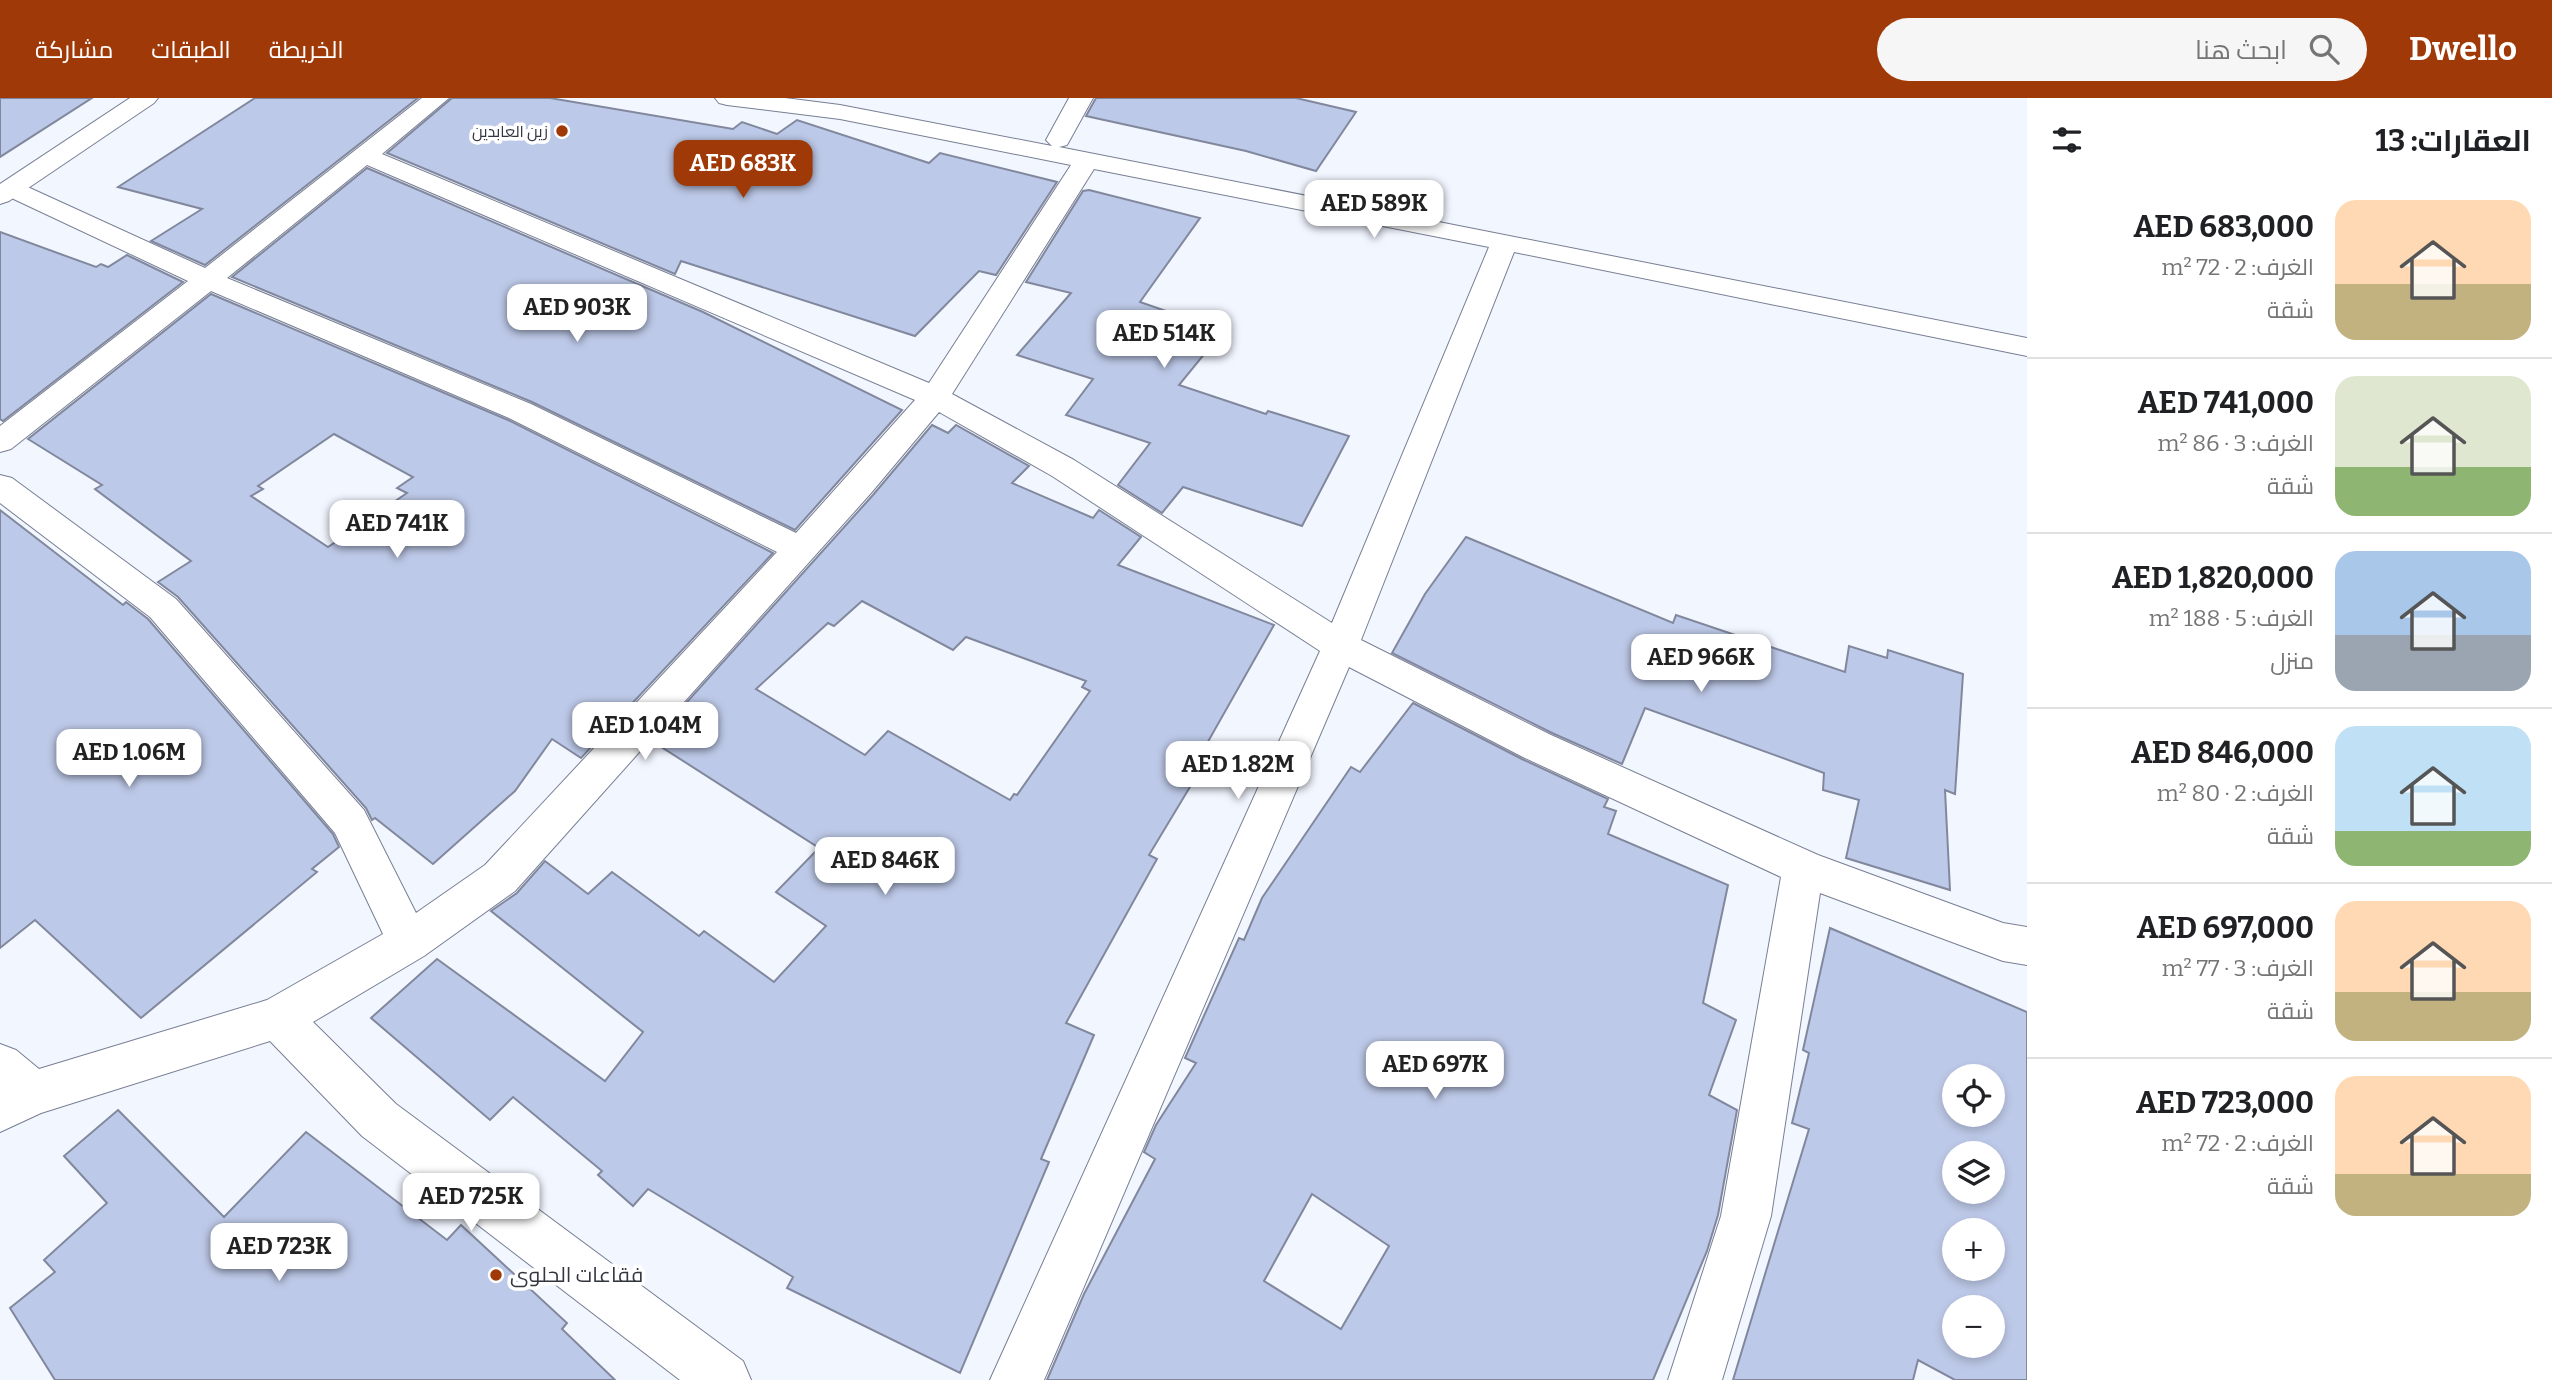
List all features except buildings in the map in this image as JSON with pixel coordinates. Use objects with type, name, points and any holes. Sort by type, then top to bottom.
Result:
[{"type":"street","points":[[32,147],[105,98]]},
{"type":"street","points":[[6,192],[146,98]]},
{"type":"street","points":[[0,442],[177,307],[206,279],[253,246],[437,98]]},
{"type":"street","points":[[727,98],[840,112],[1303,188],[1693,258],[2027,329]]},
{"type":"street","points":[[838,98],[1505,242],[2027,347]]},
{"type":"street","points":[[11,1089],[278,1018],[409,942],[500,878],[800,550],[935,397],[1072,150],[1081,98]]},
{"type":"street","points":[[364,155],[935,397],[1063,468],[1340,646],[1537,746],[1803,868],[2003,942],[2027,946]]},
{"type":"street","points":[[6,192],[520,411],[800,550]]},
{"type":"street","points":[[1017,1380],[1340,646],[1505,242]]},
{"type":"street","points":[[0,486],[163,608],[349,822],[409,942]]},
{"type":"street","points":[[1695,1380],[1746,1216],[1803,868]]},
{"type":"street","points":[[278,1018],[379,1120],[724,1380]]},
{"type":"place","name":"زين العابدين","points":[[562,131]]},
{"type":"place","name":"فقاعات الحلوى","points":[[496,1275]]}]
